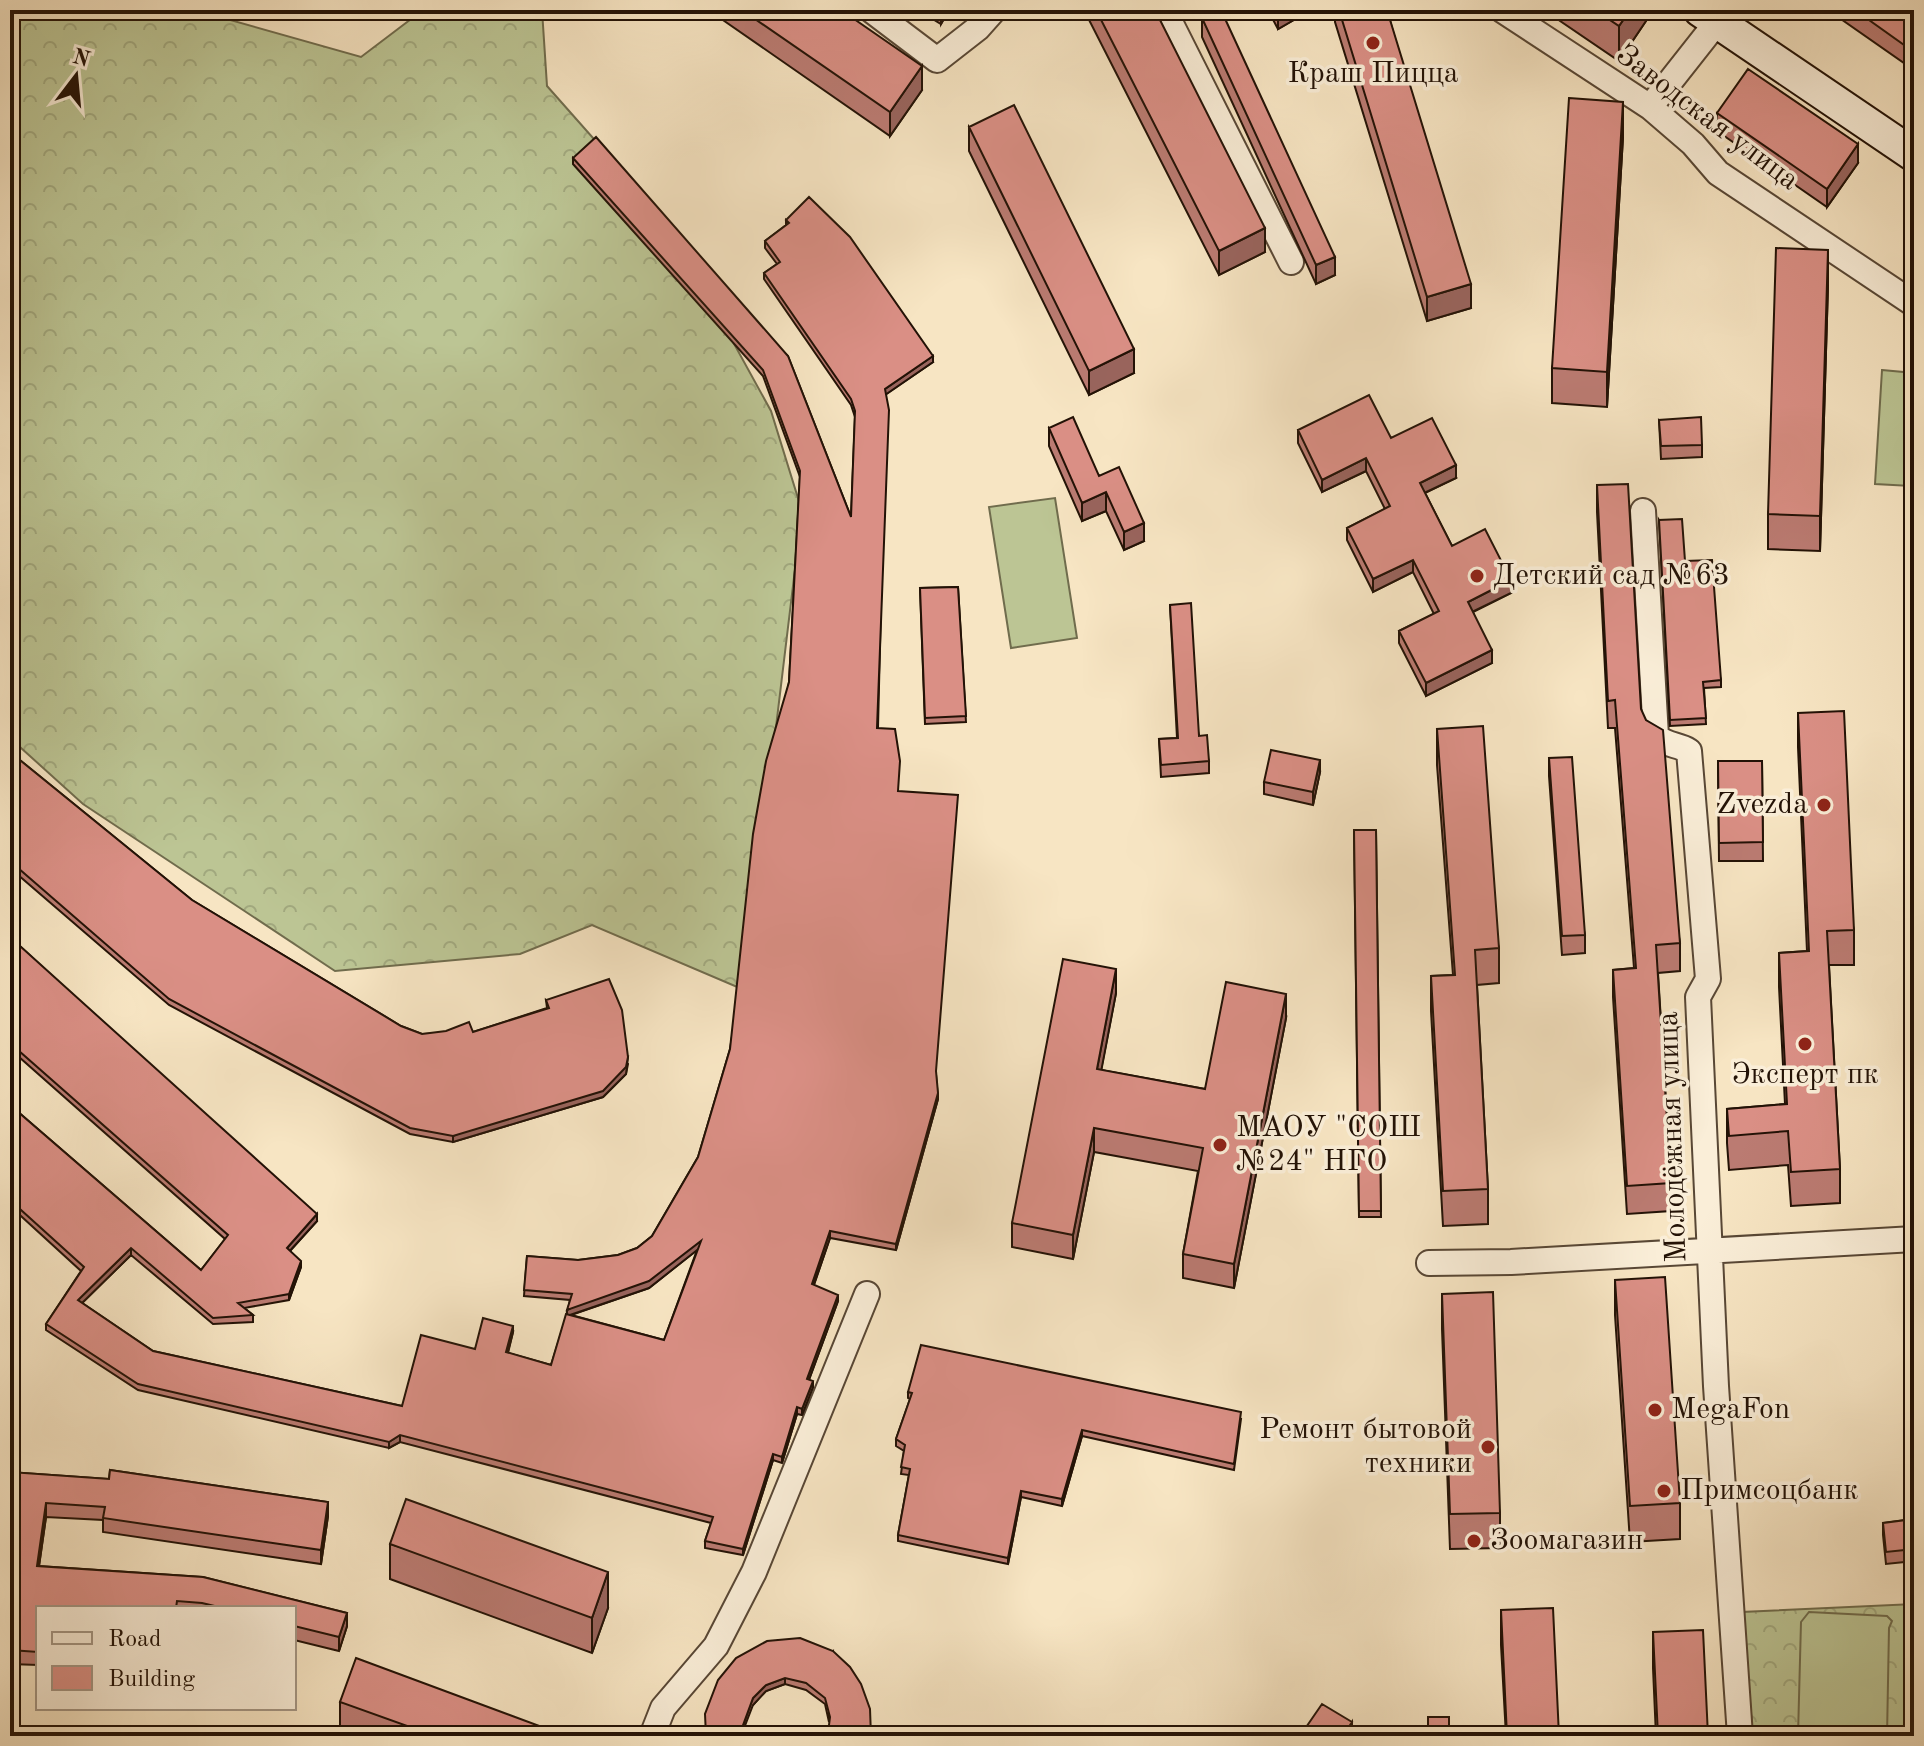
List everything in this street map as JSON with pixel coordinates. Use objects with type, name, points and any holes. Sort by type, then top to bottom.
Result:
[{"type":"main road","points":[[1709,16],[1914,155]]},
{"type":"street","points":[[871,10],[937,60],[978,28],[994,10]]},
{"type":"street","points":[[1164,10],[1291,262]]},
{"type":"street","name":"Заводская улица","points":[[1502,10],[1650,107],[1693,144],[1718,173],[1914,304]]},
{"type":"street","points":[[1650,107],[1709,16]]},
{"type":"street","name":"Молодёжная улица","points":[[1643,511],[1656,736],[1662,742],[1689,751],[1708,979],[1698,997],[1709,1250],[1740,1736]]},
{"type":"street","points":[[1429,1263],[1511,1262],[1914,1239]]},
{"type":"street","points":[[652,1736],[663,1708],[716,1646],[754,1572],[867,1294]]},
{"type":"green space","points":[[10,10],[195,10],[361,57],[423,10],[542,10],[547,86],[640,191],[727,331],[771,411],[802,511],[766,810],[749,992],[592,925],[520,954],[335,971],[83,804],[10,738]]},
{"type":"green space","points":[[1882,370],[1914,373],[1911,486],[1875,484]]},
{"type":"green space","points":[[1055,498],[1077,638],[1011,648],[989,507]]},
{"type":"green space","points":[[1914,1604],[1914,1736],[1753,1736],[1742,1612]]},
{"type":"green space","points":[[1809,1612],[1887,1616],[1892,1621],[1889,1628],[1887,1736],[1798,1736],[1801,1622]]},
{"type":"building","points":[[742,10],[841,10],[922,66],[890,112]]},
{"type":"building","points":[[1096,10],[1155,10],[1265,228],[1219,251]]},
{"type":"building","points":[[1221,10],[1335,257],[1316,265],[1202,18]]},
{"type":"building","points":[[1339,10],[1387,10],[1471,284],[1427,297]]},
{"type":"building","points":[[1595,10],[1630,10],[1619,26]]},
{"type":"building","points":[[1855,10],[1914,10],[1914,52]]},
{"type":"building","points":[[1748,69],[1858,144],[1827,189],[1717,113]]},
{"type":"building","points":[[1569,98],[1623,102],[1607,372],[1552,368]]},
{"type":"building","points":[[1014,105],[1134,349],[1089,371],[969,127]]},
{"type":"building","points":[[596,137],[788,356],[851,517],[855,411],[851,399],[764,273],[780,262],[765,241],[789,223],[786,220],[809,197],[850,237],[933,356],[885,389],[889,410],[877,728],[895,729],[900,761],[898,791],[958,795],[936,1071],[938,1093],[896,1244],[830,1231],[812,1284],[838,1295],[807,1379],[813,1381],[802,1409],[797,1407],[782,1457],[773,1454],[743,1549],[705,1541],[713,1517],[400,1435],[389,1442],[138,1384],[46,1324],[84,1267],[10,1200],[10,1105],[201,1270],[228,1235],[10,1043],[10,937],[317,1214],[287,1248],[301,1261],[289,1294],[238,1303],[253,1315],[213,1318],[131,1248],[78,1300],[153,1351],[402,1406],[421,1335],[475,1349],[483,1318],[513,1326],[506,1352],[551,1365],[566,1314],[664,1340],[701,1241],[649,1281],[567,1310],[572,1294],[524,1290],[527,1256],[578,1260],[618,1255],[637,1248],[652,1236],[698,1157],[730,1049],[753,834],[766,761],[789,682],[800,471],[763,370],[573,158]]},
{"type":"building","points":[[1776,248],[1828,250],[1820,516],[1768,514]]},
{"type":"building","points":[[1369,395],[1391,438],[1432,418],[1456,465],[1420,483],[1452,546],[1485,529],[1511,580],[1468,602],[1492,650],[1426,683],[1399,631],[1439,611],[1413,560],[1373,579],[1347,528],[1390,506],[1366,458],[1322,480],[1298,430]]},
{"type":"building","points":[[1073,417],[1099,476],[1119,467],[1144,523],[1124,532],[1106,492],[1082,503],[1049,428]]},
{"type":"building","points":[[1701,417],[1702,445],[1661,446],[1659,420]]},
{"type":"building","points":[[1628,484],[1641,709],[1646,720],[1663,730],[1680,943],[1656,945],[1671,1183],[1627,1186],[1613,970],[1636,968],[1615,700],[1608,701],[1597,485]]},
{"type":"building","points":[[1682,519],[1685,561],[1712,560],[1721,680],[1703,682],[1706,718],[1670,720],[1659,520]]},
{"type":"building","points":[[958,587],[966,716],[925,718],[920,588]]},
{"type":"building","points":[[1191,603],[1199,736],[1207,735],[1209,761],[1161,765],[1159,739],[1178,738],[1170,605]]},
{"type":"building","points":[[1844,711],[1854,930],[1827,931],[1840,1169],[1791,1172],[1788,1131],[1729,1136],[1727,1109],[1787,1104],[1779,953],[1809,951],[1798,713]]},
{"type":"building","points":[[1483,726],[1499,948],[1475,950],[1488,1189],[1443,1191],[1431,976],[1455,975],[1437,729]]},
{"type":"building","points":[[1271,750],[1320,760],[1313,792],[1264,782]]},
{"type":"building","points":[[10,752],[192,900],[401,1026],[422,1034],[446,1031],[469,1022],[473,1032],[549,1008],[546,1000],[609,979],[622,1010],[628,1057],[626,1067],[603,1091],[453,1136],[410,1128],[169,999],[10,861]]},
{"type":"building","points":[[1572,757],[1585,935],[1562,936],[1549,758]]},
{"type":"building","points":[[1718,761],[1762,761],[1763,842],[1719,843]]},
{"type":"building","points":[[1354,830],[1376,830],[1381,1211],[1359,1211]]},
{"type":"building","points":[[1063,959],[1116,969],[1097,1069],[1205,1089],[1226,982],[1286,994],[1234,1264],[1183,1254],[1203,1148],[1094,1128],[1073,1235],[1012,1223]]},
{"type":"building","points":[[1665,1277],[1680,1503],[1630,1506],[1615,1280]]},
{"type":"building","points":[[1493,1292],[1500,1513],[1450,1514],[1442,1294]]},
{"type":"building","points":[[921,1345],[1241,1412],[1234,1464],[1082,1430],[1062,1499],[1021,1491],[1008,1558],[898,1535],[910,1469],[901,1467],[905,1445],[896,1439],[912,1393],[908,1392]]},
{"type":"building","points":[[110,1470],[328,1502],[321,1550],[103,1518],[105,1507],[46,1503],[37,1566],[203,1577],[347,1613],[339,1637],[296,1626],[296,1606],[215,1606],[177,1601],[176,1606],[36,1606],[36,1652],[10,1650],[10,1472],[109,1479]]},
{"type":"building","points":[[406,1499],[608,1572],[592,1618],[390,1544]]},
{"type":"building","points":[[1914,1519],[1914,1549],[1886,1552],[1883,1523]]},
{"type":"building","points":[[1553,1608],[1559,1736],[1507,1736],[1501,1610]]},
{"type":"building","points":[[1703,1630],[1708,1736],[1658,1736],[1653,1632]]},
{"type":"building","points":[[800,1638],[833,1651],[850,1667],[861,1684],[870,1709],[871,1736],[826,1736],[830,1717],[825,1698],[806,1683],[785,1678],[766,1685],[753,1698],[739,1736],[706,1736],[705,1714],[718,1680],[736,1658],[767,1641]]},
{"type":"building","points":[[356,1658],[561,1734],[435,1736],[340,1702]]},
{"type":"building","points":[[1322,1704],[1352,1722],[1343,1736],[1300,1736]]},
{"type":"building","points":[[1428,1717],[1449,1717],[1449,1736],[1428,1736]]},
{"type":"place","name":"Краш Пицца","points":[[1373,43]]},
{"type":"place","name":"Детский сад №63","points":[[1477,576]]},
{"type":"place","name":"Zvezda","points":[[1824,805]]},
{"type":"place","name":"Эксперт пк","points":[[1805,1044]]},
{"type":"place","name":"МАОУ \"СОШ №24\" НГО","points":[[1220,1145]]},
{"type":"place","name":"MegaFon","points":[[1655,1410]]},
{"type":"place","name":"Ремонт бытовой техники","points":[[1488,1447]]},
{"type":"place","name":"Примсоцбанк","points":[[1664,1491]]},
{"type":"place","name":"Зоомагазин","points":[[1474,1541]]}]
